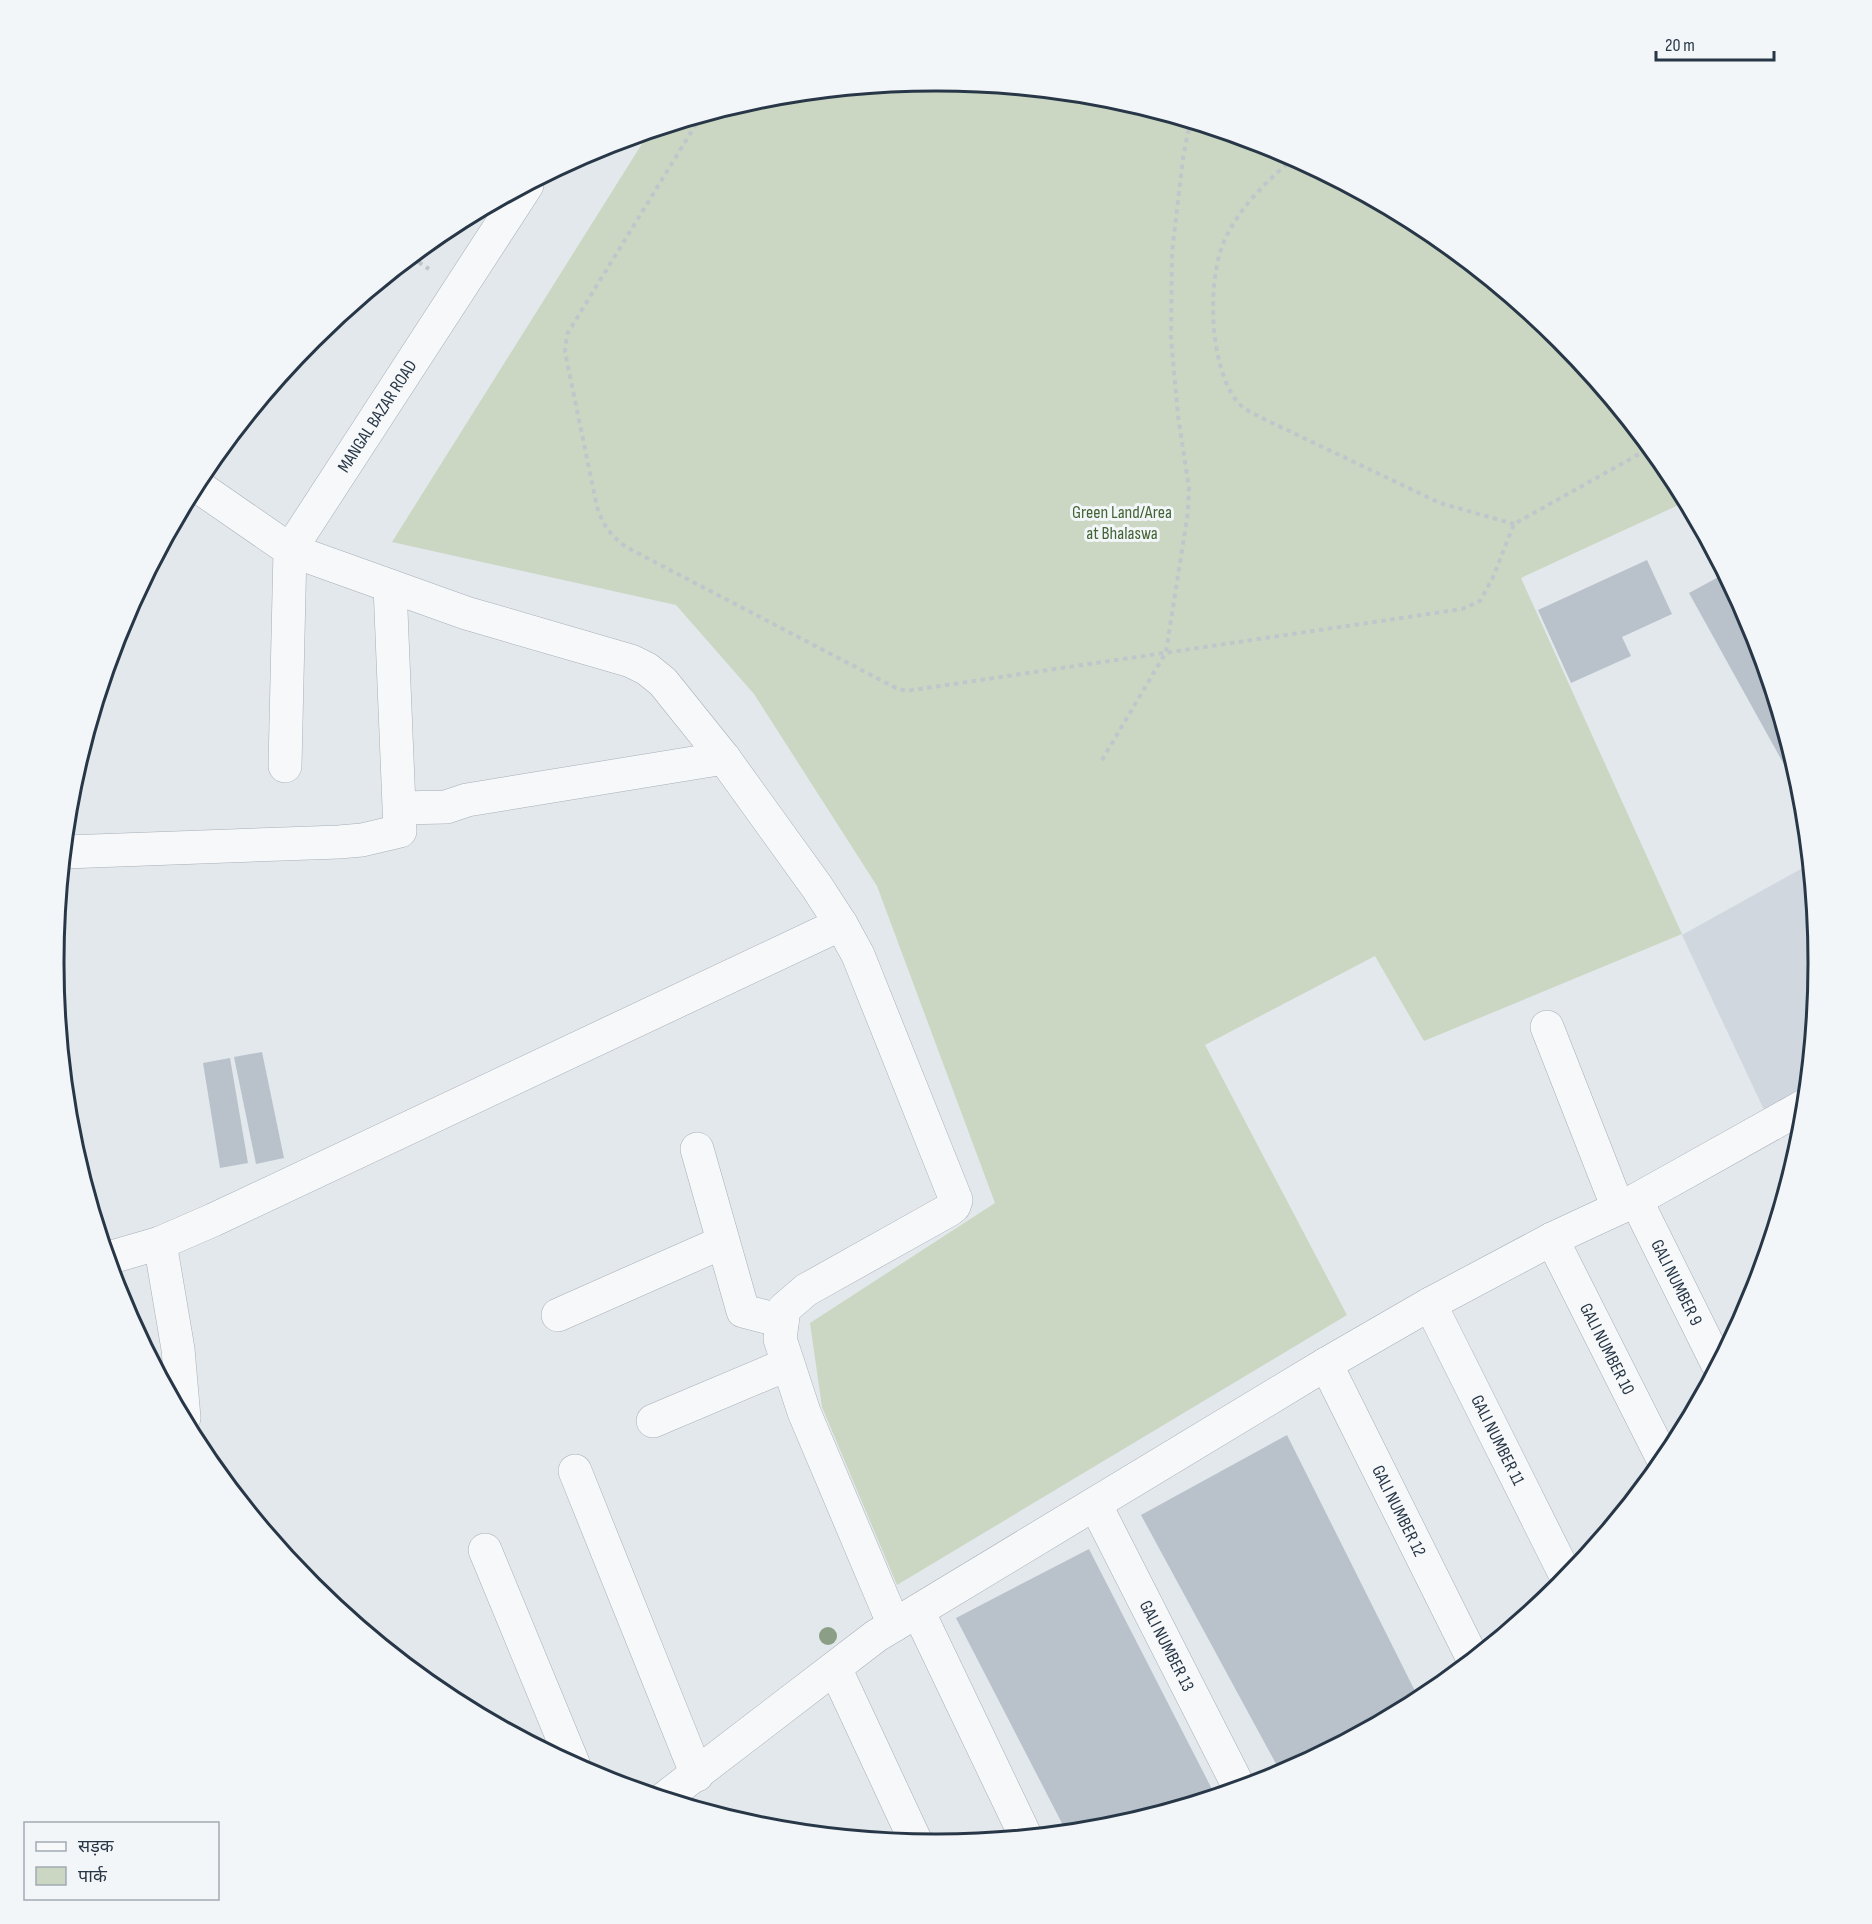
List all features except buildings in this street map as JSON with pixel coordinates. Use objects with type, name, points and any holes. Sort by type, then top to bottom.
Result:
[{"type":"street","name":"MANGAL BAZAR ROAD","points":[[290,550],[519,197]]},
{"type":"street","points":[[204,489],[290,550],[466,613],[631,661],[647,669],[663,682],[724,758],[817,886],[841,924],[858,955],[956,1200],[954,1206],[949,1210],[806,1290],[784,1309],[780,1339],[804,1412],[906,1618],[1022,1829]]},
{"type":"street","points":[[285,766],[290,550]]},
{"type":"street","points":[[72,852],[362,840],[400,831],[390,586]]},
{"type":"street","points":[[400,808],[446,807],[467,800],[724,758]]},
{"type":"street","points":[[116,1256],[160,1243],[841,924]]},
{"type":"street","name":"GALI NUMBER 9","points":[[1547,1027],[1627,1204],[1713,1356]]},
{"type":"street","points":[[673,1792],[876,1636],[1326,1364],[1430,1304],[1552,1239],[1627,1204],[1794,1111]]},
{"type":"street","points":[[697,1149],[743,1311],[782,1321]]},
{"type":"street","name":"GALI NUMBER 10","points":[[1552,1239],[1658,1450]]},
{"type":"street","points":[[558,1315],[723,1242]]},
{"type":"street","points":[[160,1243],[178,1349],[182,1400]]},
{"type":"street","name":"GALI NUMBER 11","points":[[1430,1304],[1562,1568]]},
{"type":"street","points":[[653,1421],[788,1364]]},
{"type":"street","name":"GALI NUMBER 12","points":[[1326,1364],[1469,1651]]},
{"type":"street","points":[[575,1471],[697,1775]]},
{"type":"street","name":"GALI NUMBER 13","points":[[1095,1504],[1235,1780]]},
{"type":"street","points":[[485,1550],[568,1752]]},
{"type":"street","points":[[835,1668],[912,1833]]},
{"type":"path","points":[[696,124],[567,333],[565,352],[583,432],[591,484],[604,526],[626,547],[884,683],[906,691],[1462,609],[1480,601],[1493,577],[1514,524],[1642,452]]},
{"type":"path","points":[[1102,760],[1166,652],[1188,512],[1189,488],[1178,416],[1171,338],[1172,252],[1189,128]]},
{"type":"path","points":[[1287,165],[1251,197],[1228,233],[1217,257],[1213,300],[1215,344],[1220,365],[1232,394],[1244,409],[1440,503],[1514,524]]},
{"type":"shaded area","points":[[1802,868],[1808,962],[1806,1019],[1797,1093],[1764,1110],[1682,935]]},
{"type":"green space","name":"Green Land/Area at Bhalaswa","points":[[879,92],[993,92],[1106,107],[1162,120],[1270,157],[1321,180],[1372,207],[1420,237],[1511,307],[1552,346],[1591,387],[1661,478],[1678,505],[1521,578],[1682,934],[1424,1041],[1375,956],[1205,1045],[1347,1315],[897,1585],[822,1407],[810,1323],[995,1203],[877,886],[754,694],[676,605],[392,542],[643,142],[710,120],[766,107]]}]
